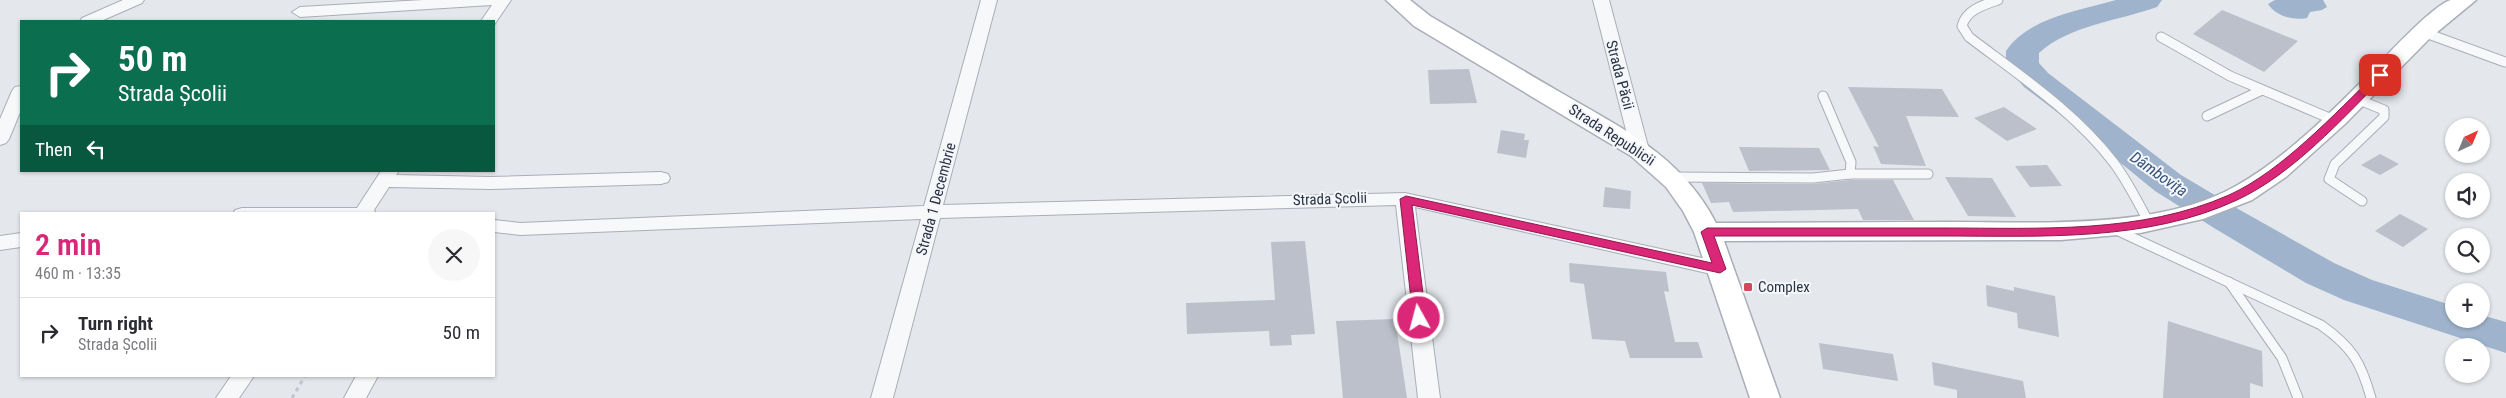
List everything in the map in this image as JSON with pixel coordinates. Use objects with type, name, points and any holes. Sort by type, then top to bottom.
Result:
[{"type":"street","points":[[90,20],[136,0]]},
{"type":"street","points":[[300,12],[349,4],[503,0]]},
{"type":"street","points":[[490,20],[503,0]]},
{"type":"street","name":"Strada 1 Decembrie","points":[[882,398],[989,0]]},
{"type":"street","name":"Strada Republicii","points":[[1397,0],[1422,21],[1640,150],[1671,177],[1695,208],[1707,232],[1765,398]]},
{"type":"street","name":"Strada Păcii","points":[[1601,0],[1640,150]]},
{"type":"street","points":[[1707,232],[2016,232],[2112,228],[2151,222],[2196,211],[2233,198],[2264,180],[2357,99],[2423,32],[2464,0]]},
{"type":"street","points":[[0,139],[20,93]]},
{"type":"street","points":[[363,212],[386,176],[491,183],[660,178]]},
{"type":"street","name":"Strada Școlii","points":[[495,226],[520,229],[932,212],[1365,198],[1406,199],[1720,269]]},
{"type":"street","points":[[1406,199],[1429,398]]},
{"type":"street","points":[[0,243],[20,240]]},
{"type":"street","points":[[227,398],[242,377]]},
{"type":"street","points":[[355,398],[366,377]]},
{"type":"lane","points":[[1998,0],[1978,7],[1964,18],[1962,26],[1969,37],[2057,104],[2102,149],[2129,185],[2151,222]]},
{"type":"lane","points":[[2423,32],[2505,62]]},
{"type":"lane","points":[[2161,37],[2230,76],[2334,120]]},
{"type":"lane","points":[[2207,116],[2262,90]]},
{"type":"lane","points":[[1823,96],[1851,162],[1850,174]]},
{"type":"lane","points":[[2357,99],[2384,110],[2384,117],[2335,164],[2329,179],[2362,201]]},
{"type":"lane","points":[[1671,177],[1813,178],[1850,174],[1928,174]]},
{"type":"lane","points":[[2112,228],[2308,318],[2333,333],[2361,362],[2371,398]]},
{"type":"lane","points":[[2229,282],[2282,358],[2298,398]]},
{"type":"path","points":[[292,398],[304,377]]},
{"type":"water","points":[[2275,0],[2323,0],[2327,7],[2310,12],[2307,18],[2291,18],[2285,17],[2271,8],[2268,4]]},
{"type":"building","points":[[2222,10],[2298,41],[2264,72],[2193,34]]},
{"type":"building","points":[[1469,69],[1477,103],[1430,104],[1428,70]]},
{"type":"building","points":[[1848,87],[1942,89],[1959,117],[1906,116],[1926,166],[1881,164],[1873,146],[1879,147]]},
{"type":"building","points":[[2004,107],[2037,129],[2007,141],[1974,118]]},
{"type":"building","points":[[1501,130],[1525,134],[1524,140],[1529,140],[1526,158],[1497,153]]},
{"type":"building","points":[[1739,147],[1819,148],[1830,170],[1749,171]]},
{"type":"building","points":[[2380,154],[2399,164],[2380,175],[2361,165]]},
{"type":"building","points":[[2047,165],[2062,186],[2030,187],[2015,166]]},
{"type":"building","points":[[1945,177],[1992,178],[2016,217],[1968,216]]},
{"type":"building","points":[[1850,180],[1893,180],[1914,220],[1863,220],[1858,209],[1733,212],[1729,202],[1711,203],[1702,183],[1813,184]]},
{"type":"building","points":[[1605,187],[1631,191],[1630,209],[1603,207]]},
{"type":"building","points":[[2400,214],[2428,229],[2403,247],[2375,231]]},
{"type":"building","points":[[1305,241],[1315,334],[1291,335],[1292,345],[1270,346],[1269,331],[1187,334],[1186,303],[1275,300],[1271,242]]},
{"type":"building","points":[[1569,263],[1666,272],[1669,292],[1664,291],[1675,342],[1698,342],[1703,358],[1630,358],[1625,341],[1592,339],[1584,284],[1570,282]]},
{"type":"building","points":[[1986,285],[2014,291],[2014,287],[2055,296],[2059,337],[2018,328],[2017,313],[1987,306]]},
{"type":"building","points":[[1395,319],[1407,398],[1343,398],[1336,321]]},
{"type":"building","points":[[2168,321],[2262,351],[2263,387],[2250,383],[2250,398],[2163,398]]},
{"type":"building","points":[[1819,343],[1893,354],[1898,381],[1823,369]]},
{"type":"building","points":[[1932,362],[2023,381],[2026,398],[1957,398],[1957,390],[1934,385]]},
{"type":"waterway","name":"Dâmbovița","points":[[2146,0],[2064,25],[2048,32],[2034,40],[2022,51],[2023,65],[2036,80],[2090,120],[2168,183],[2320,273],[2358,290],[2506,338]]},
{"type":"place","name":"Complex","points":[[1748,287]]},
{"type":"route","points":[[1419,318],[1406,199],[1720,269],[1707,232],[2016,232],[2112,228],[2153,222],[2196,211],[2233,198],[2264,180],[2324,130],[2380,75]]}]
